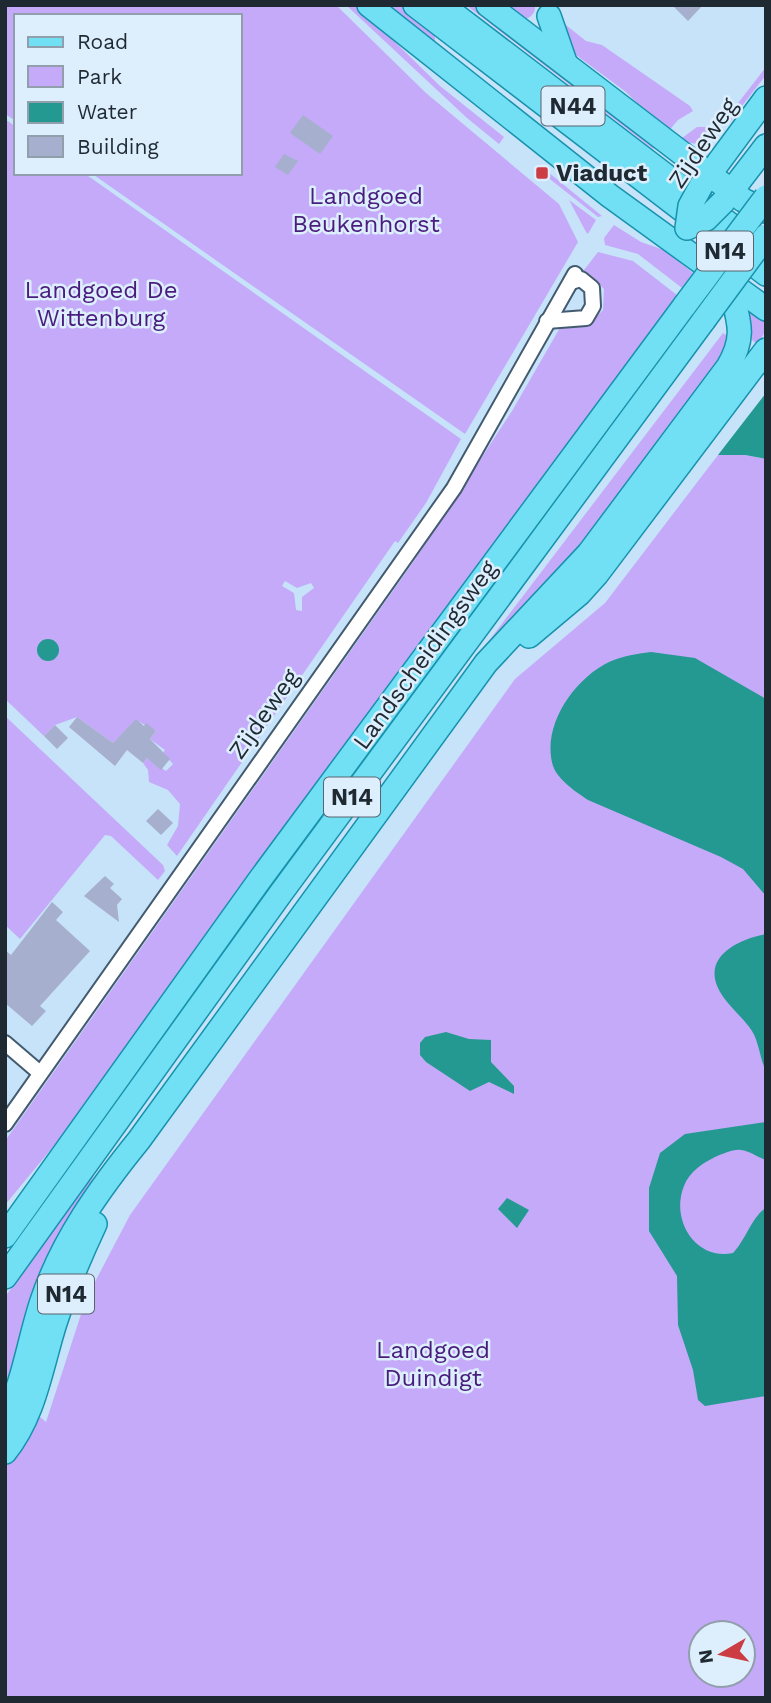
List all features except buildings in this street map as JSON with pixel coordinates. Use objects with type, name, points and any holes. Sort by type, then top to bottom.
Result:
[{"type":"main road","name":"N44","points":[[369,5],[654,228],[766,309]]},
{"type":"main road","name":"N44","points":[[415,5],[692,209],[766,252]]},
{"type":"main road","name":"N44","points":[[442,5],[692,209],[766,274]]},
{"type":"main road","name":"N44","points":[[488,5],[518,25],[566,65],[692,209]]},
{"type":"main road","points":[[518,25],[525,26],[551,10],[566,65]]},
{"type":"main road","name":"Zijdeweg","points":[[759,155],[727,197],[706,219],[692,209],[766,99]]},
{"type":"main road","points":[[759,155],[764,205]]},
{"type":"main road","name":"N44","points":[[692,209],[727,197],[764,205]]},
{"type":"main road","name":"Landscheidingsweg","points":[[5,1236],[270,867],[685,305],[764,205]]},
{"type":"main road","name":"N14","points":[[654,228],[692,209],[704,264]]},
{"type":"main road","name":"Landscheidingsweg","points":[[5,1277],[281,893],[766,236]]},
{"type":"main road","name":"N14","points":[[5,1419],[55,1268],[95,1197],[460,700],[506,640],[589,554],[728,368],[737,352],[741,331],[729,282]]},
{"type":"main road","name":"N14","points":[[460,700],[491,668],[579,594],[597,574],[766,350]]},
{"type":"main road","name":"N14","points":[[5,1452],[23,1426],[32,1404],[56,1322],[80,1255],[139,1140]]},
{"type":"street","name":"Zijdeweg","points":[[5,1124],[454,488],[547,321],[573,278],[581,279],[592,288],[593,306],[586,318],[547,321]]},
{"type":"street","points":[[5,1043],[40,1073]]},
{"type":"green space","name":"Landgoed Beukenhorst","points":[[5,5],[336,5],[426,93],[559,204],[578,242],[465,434],[94,175],[242,175],[242,14],[14,14],[14,120],[5,114]]},
{"type":"green space","points":[[346,5],[357,5],[440,86],[504,137],[499,144],[467,118]]},
{"type":"green space","points":[[376,5],[401,5],[435,31],[435,46]]},
{"type":"green space","points":[[466,5],[476,5],[657,144],[653,149]]},
{"type":"green space","points":[[495,5],[535,5],[535,10],[524,20]]},
{"type":"green space","points":[[562,22],[586,41],[602,45],[690,106],[693,111],[678,120],[667,133],[626,92],[568,49]]},
{"type":"green space","points":[[766,67],[766,75],[729,123],[725,120]]},
{"type":"green space","name":"Landgoed De Wittenburg","points":[[5,119],[14,126],[14,175],[87,175],[461,439],[426,503],[398,543],[395,541],[177,856],[167,845],[178,826],[180,804],[168,790],[149,782],[148,770],[143,763],[147,758],[166,771],[173,764],[163,753],[165,750],[150,739],[156,731],[136,720],[113,743],[77,717],[55,725],[44,736],[5,699]],"holes":[[[285,581],[297,588],[311,583],[314,588],[302,597],[302,611],[296,610],[294,593],[282,586]]]},
{"type":"green space","points":[[697,127],[707,127],[716,136],[697,144],[678,141]]},
{"type":"green space","points":[[548,172],[602,216],[598,217],[546,176]]},
{"type":"green space","points":[[569,200],[596,220],[588,234],[586,232]]},
{"type":"green space","points":[[614,225],[641,242],[664,250],[693,273],[682,288],[638,254],[605,245],[604,238]]},
{"type":"green space","points":[[598,252],[633,261],[677,295],[71,1125],[5,1205],[5,1141],[414,561],[512,411],[561,326],[588,325],[603,310],[604,289],[584,270]]},
{"type":"green space","points":[[741,299],[766,318],[766,331],[757,344],[747,336]]},
{"type":"green space","points":[[723,333],[729,337],[730,347],[614,508],[488,649],[485,646]]},
{"type":"green space","name":"Landgoed Duindigt","points":[[718,455],[745,455],[766,459],[766,1698],[5,1698],[5,1460],[33,1411],[46,1422],[86,1299],[130,1215],[515,679],[605,603]]},
{"type":"green space","points":[[5,716],[163,865],[165,871],[158,880],[111,836],[105,835],[20,939],[5,925]]},
{"type":"green space","points":[[96,1171],[42,1286],[5,1397],[5,1297]]},
{"type":"water","points":[[766,393],[766,459],[745,455],[718,455]]},
{"type":"water","points":[[44,639],[52,639],[59,646],[59,654],[52,661],[44,661],[37,654],[37,646]]},
{"type":"water","points":[[651,652],[695,658],[766,699],[766,896],[743,869],[588,800],[563,781],[555,771],[551,751],[552,735],[563,705],[573,692],[596,670],[609,662]]},
{"type":"water","points":[[766,934],[766,1071],[752,1031],[724,998],[717,985],[715,973],[722,954],[731,947]]},
{"type":"water","points":[[446,1032],[469,1039],[491,1040],[491,1062],[514,1086],[514,1094],[489,1082],[470,1091],[426,1062],[420,1055],[420,1043],[425,1037]]},
{"type":"water","points":[[766,1122],[766,1160],[741,1150],[715,1157],[689,1176],[681,1199],[681,1212],[689,1235],[708,1251],[720,1254],[733,1253],[757,1216],[766,1208],[766,1396],[705,1406],[698,1400],[693,1370],[678,1325],[677,1276],[649,1231],[649,1188],[660,1153],[685,1134]]},
{"type":"water","points":[[507,1198],[529,1210],[517,1228],[498,1209]]},
{"type":"place","name":"Viaduct","points":[[542,173]]}]
